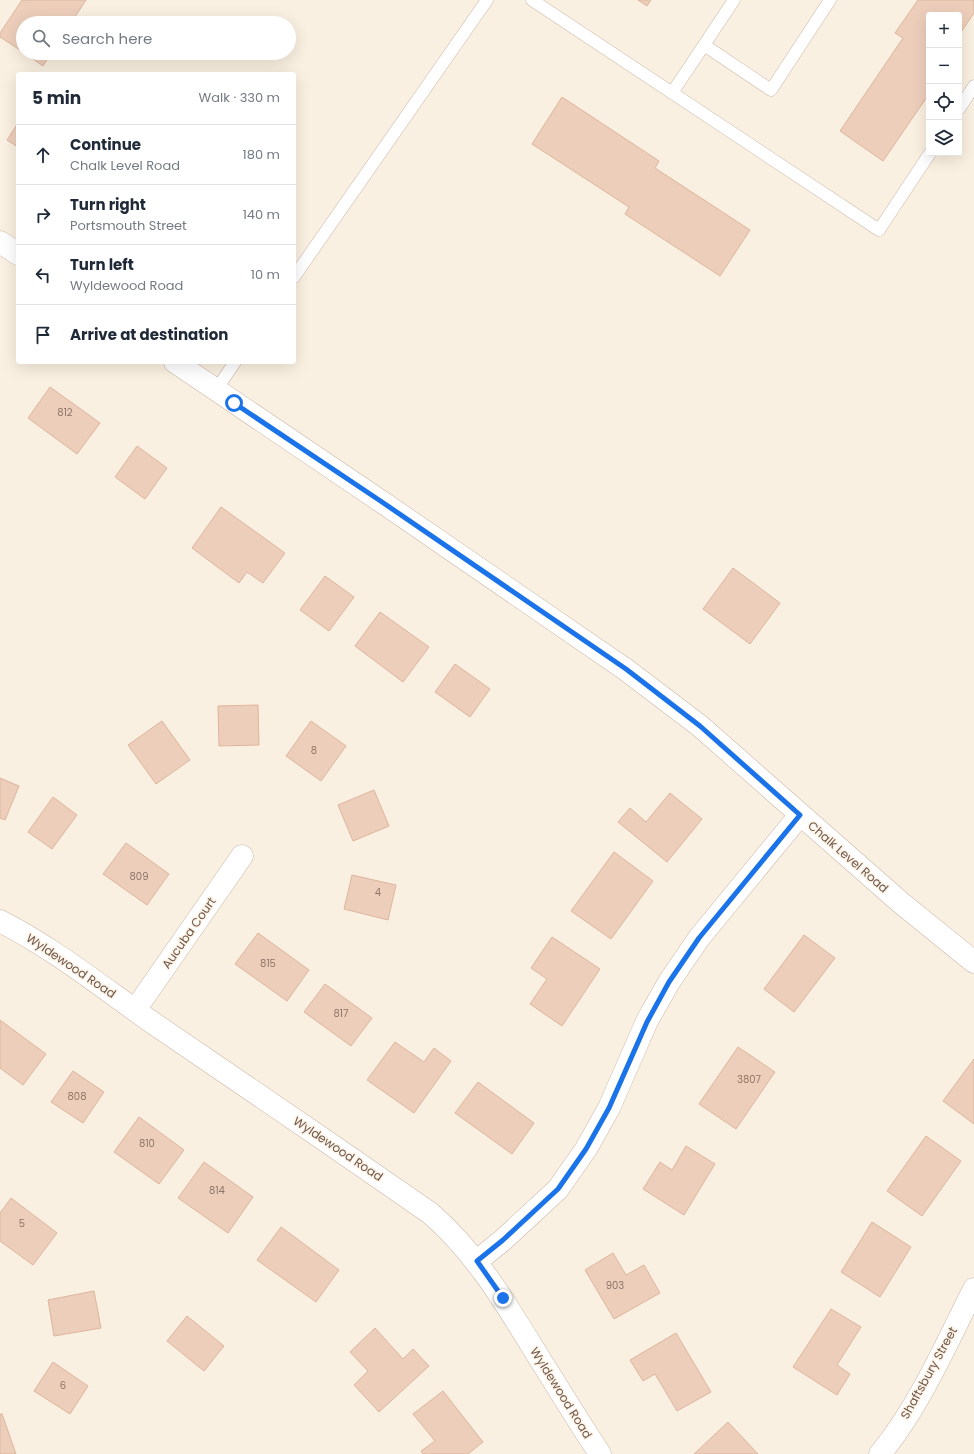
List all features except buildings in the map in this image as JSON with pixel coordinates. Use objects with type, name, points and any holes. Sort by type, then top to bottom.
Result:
[{"type":"street","points":[[0,242],[16,253]]},
{"type":"street","name":"Chalk Level Road","points":[[179,364],[626,669],[700,726],[900,902],[974,962]]},
{"type":"street","points":[[477,1261],[503,1240],[558,1189],[586,1149],[609,1108],[647,1022],[669,982],[699,938],[800,815]]},
{"type":"street","name":"Aucuba Court","points":[[135,1010],[242,856]]},
{"type":"street","name":"Wyldewood Road","points":[[0,921],[18,930],[84,972],[135,1010],[430,1213],[448,1228],[477,1261],[503,1298],[600,1454]]},
{"type":"street","name":"Shaftsbury Street","points":[[880,1454],[918,1398],[974,1289]]},
{"type":"lane","points":[[296,274],[487,0]]},
{"type":"lane","points":[[532,0],[879,230],[928,156]]},
{"type":"lane","points":[[672,93],[734,0]]},
{"type":"lane","points":[[704,45],[771,90],[830,0]]},
{"type":"lane","points":[[962,104],[974,86]]},
{"type":"lane","points":[[216,390],[234,364]]},
{"type":"route","points":[[234,403],[626,669],[700,726],[800,815],[699,938],[669,982],[647,1022],[609,1108],[586,1149],[558,1189],[503,1240],[477,1261],[503,1298]]}]
